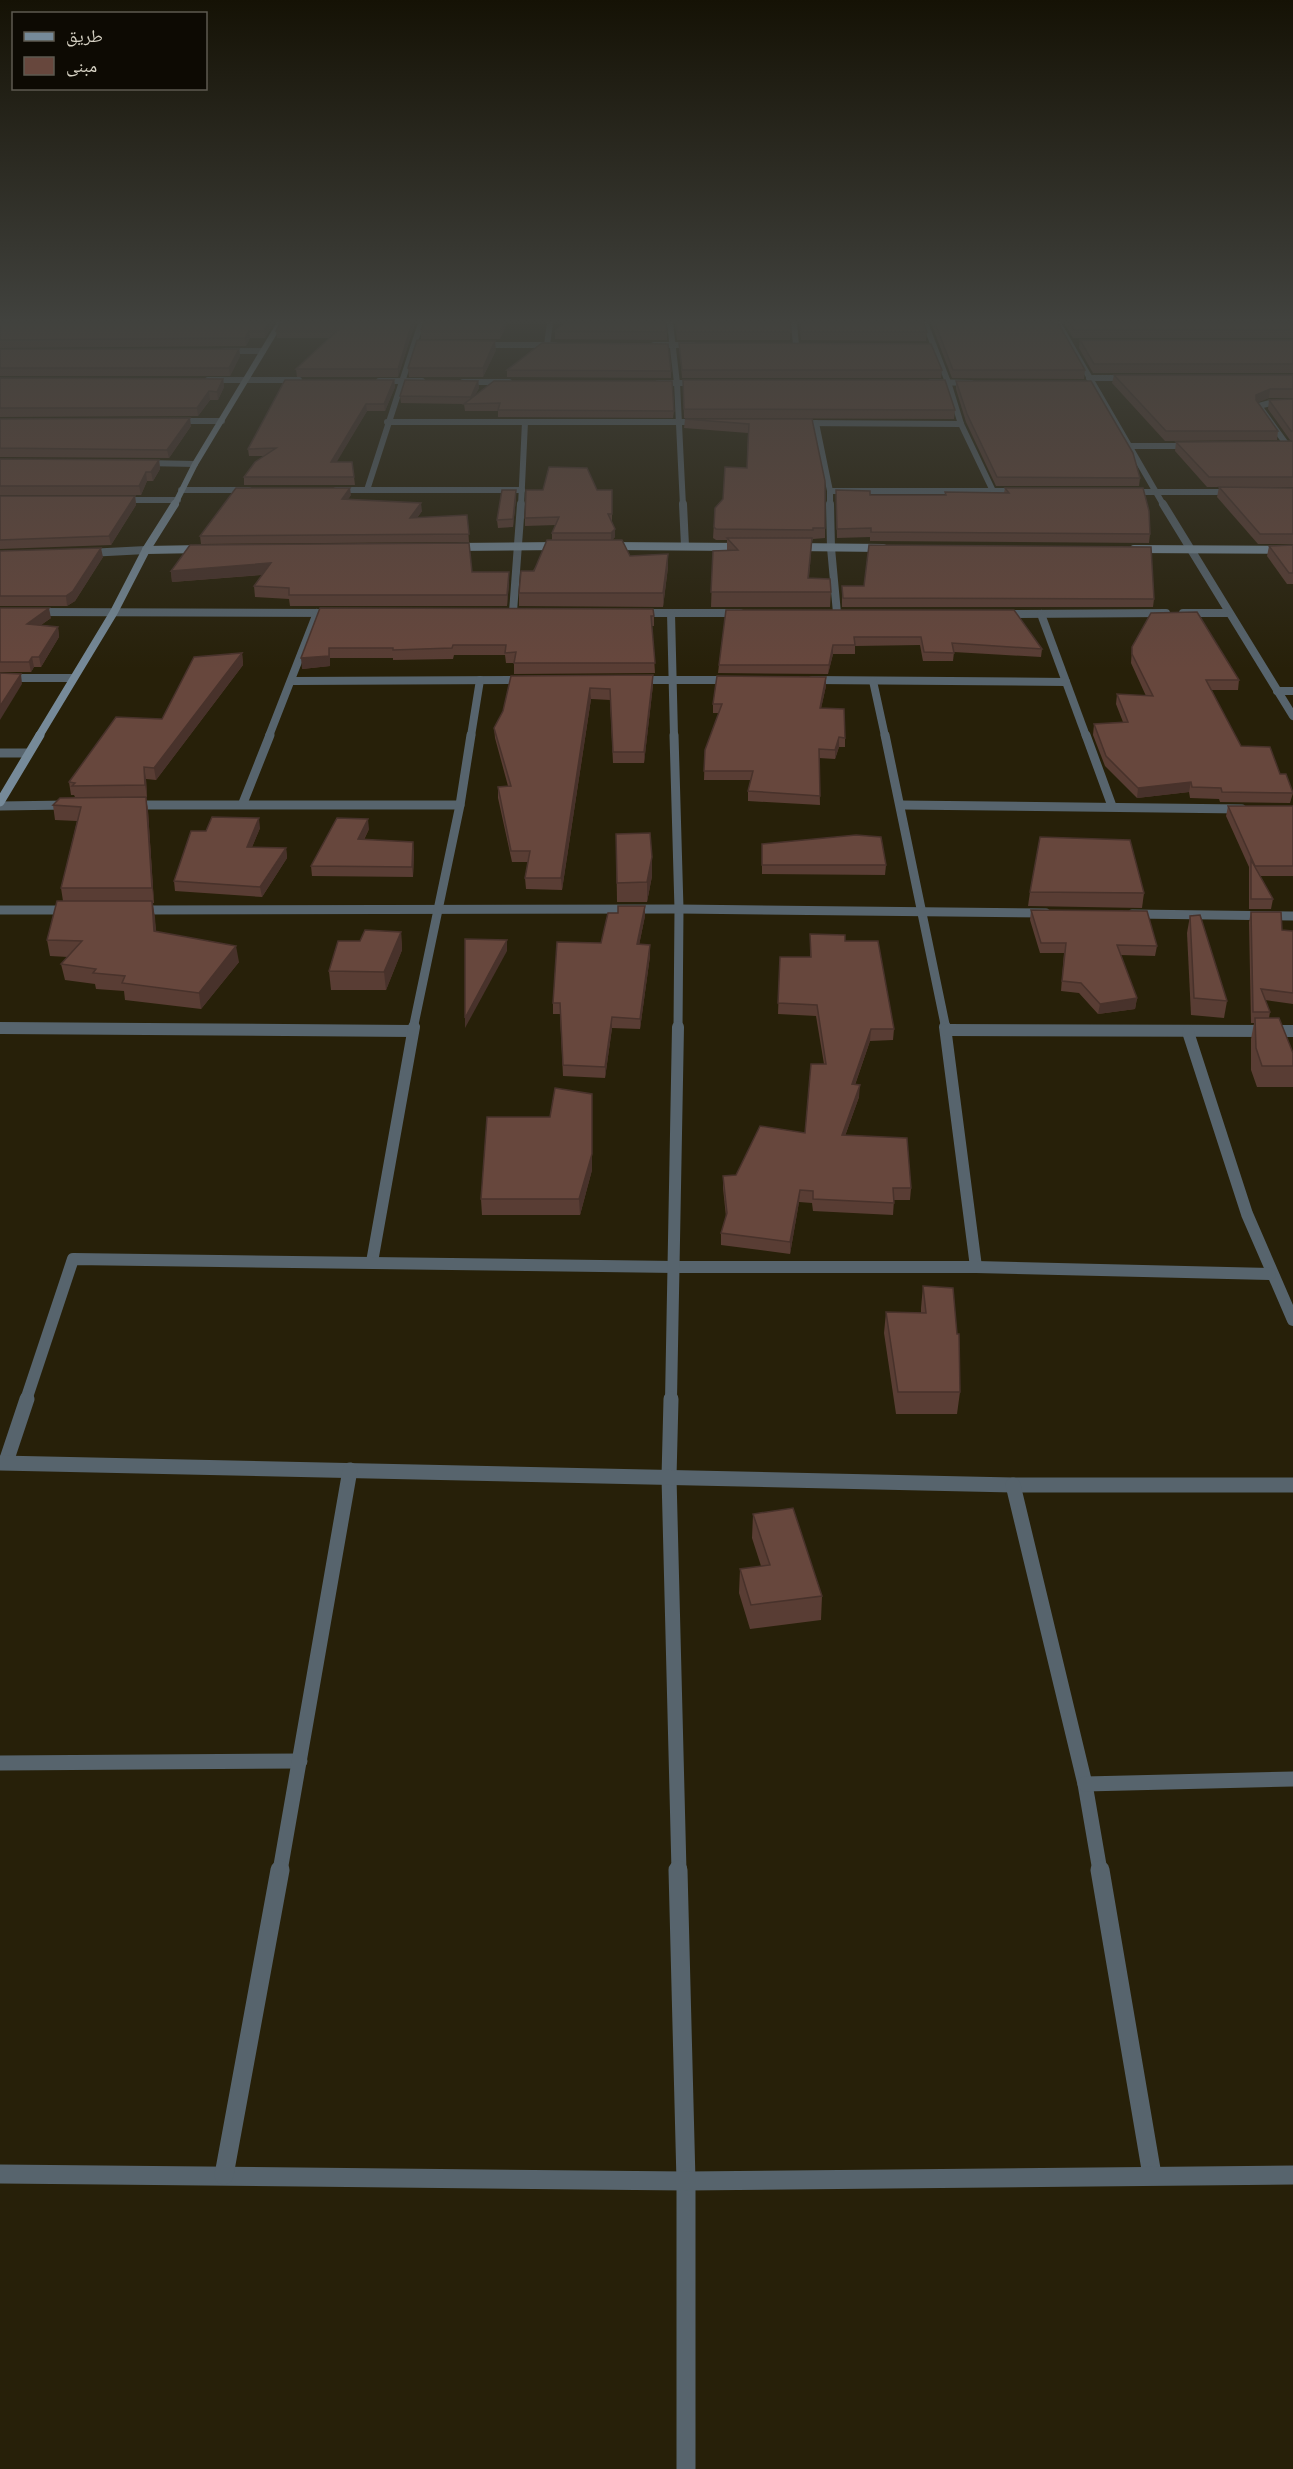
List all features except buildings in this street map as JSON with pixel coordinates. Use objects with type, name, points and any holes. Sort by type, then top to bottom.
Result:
[{"type":"street","points":[[0,802],[114,612],[146,550],[178,500],[181,490],[211,438]]},
{"type":"street","points":[[367,490],[382,438]]},
{"type":"street","points":[[513,612],[524,438]]},
{"type":"street","points":[[678,438],[685,546]]},
{"type":"street","points":[[819,438],[830,491],[831,548],[837,613]]},
{"type":"street","points":[[968,438],[993,491]]},
{"type":"street","points":[[1125,438],[1228,613],[1293,716]]},
{"type":"street","points":[[1276,445],[1290,445]]},
{"type":"street","points":[[1130,446],[1197,446]]},
{"type":"street","points":[[137,463],[195,464]]},
{"type":"street","points":[[181,490],[262,490]]},
{"type":"street","points":[[332,490],[522,490]]},
{"type":"street","points":[[830,491],[1028,491]]},
{"type":"street","points":[[1123,492],[1237,492]]},
{"type":"street","points":[[107,500],[178,500]]},
{"type":"street","points":[[450,547],[567,546]]},
{"type":"street","points":[[602,546],[752,547]]},
{"type":"street","points":[[786,547],[891,548]]},
{"type":"street","points":[[84,554],[216,549]]},
{"type":"street","points":[[1130,549],[1293,550]]},
{"type":"street","points":[[23,612],[340,613]]},
{"type":"street","points":[[501,612],[524,612]]},
{"type":"street","points":[[626,613],[754,613]]},
{"type":"street","points":[[671,613],[679,909],[675,1267],[669,1477],[686,2181],[686,2469]]},
{"type":"street","points":[[825,613],[849,613]]},
{"type":"street","points":[[993,614],[1228,613]]},
{"type":"street","points":[[243,803],[316,614]]},
{"type":"street","points":[[1041,614],[1112,806]]},
{"type":"street","points":[[0,678],[73,678]]},
{"type":"street","points":[[372,1262],[413,1031],[460,805],[480,680]]},
{"type":"street","points":[[292,681],[540,680]]},
{"type":"street","points":[[623,680],[742,680]]},
{"type":"street","points":[[802,680],[1066,682]]},
{"type":"street","points":[[873,681],[901,805],[946,1030],[976,1267]]},
{"type":"street","points":[[1277,690],[1293,691]]},
{"type":"street","points":[[0,753],[28,753]]},
{"type":"street","points":[[116,805],[243,803],[460,805]]},
{"type":"street","points":[[0,806],[81,805]]},
{"type":"street","points":[[901,805],[1248,809]]},
{"type":"street","points":[[130,910],[679,909],[1060,913]]},
{"type":"street","points":[[0,910],[83,910]]},
{"type":"street","points":[[1119,914],[1293,916]]},
{"type":"street","points":[[0,1028],[413,1031]]},
{"type":"street","points":[[946,1030],[1293,1031]]},
{"type":"street","points":[[1188,1032],[1222,1146],[1270,1274],[1293,1320]]},
{"type":"street","points":[[1270,1274],[976,1267],[675,1267],[73,1259],[3,1463],[1013,1485],[1293,1485]]},
{"type":"street","points":[[224,2175],[300,1761],[350,1470]]},
{"type":"street","points":[[1013,1485],[1085,1784],[1152,2175]]},
{"type":"street","points":[[0,1763],[300,1761]]},
{"type":"street","points":[[1085,1784],[1293,1779]]},
{"type":"street","points":[[0,2174],[686,2181],[1293,2175]]}]
